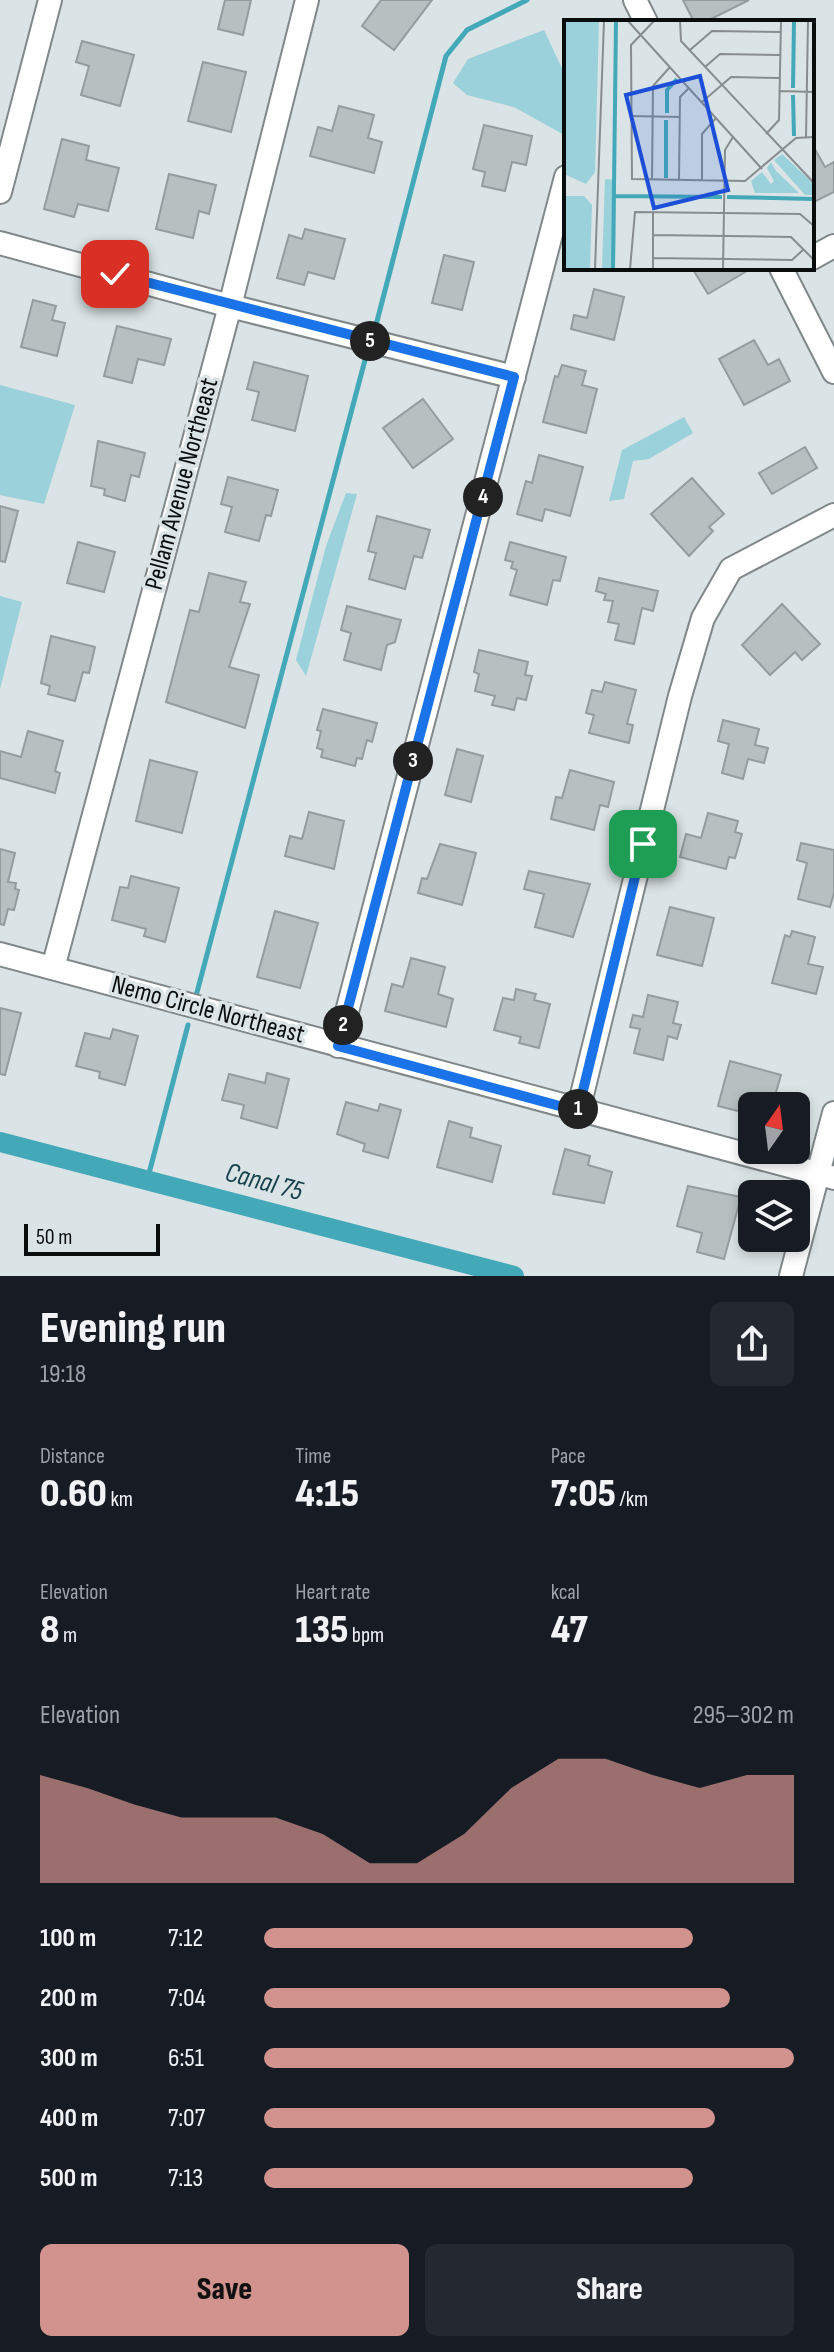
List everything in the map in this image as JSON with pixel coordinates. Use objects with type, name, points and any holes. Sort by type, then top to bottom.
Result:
[{"type":"street","points":[[0,192],[50,0]]},
{"type":"street","name":"Pellam Avenue Northeast","points":[[53,968],[230,306],[307,0]]},
{"type":"street","points":[[635,0],[645,20]]},
{"type":"street","points":[[338,1046],[564,185]]},
{"type":"street","points":[[0,243],[230,306],[514,377]]},
{"type":"street","points":[[814,257],[834,246]]},
{"type":"street","points":[[785,270],[834,372]]},
{"type":"street","points":[[578,1111],[680,696],[703,618],[731,569],[834,515]]},
{"type":"street","name":"Nemo Circle Northeast","points":[[0,954],[826,1176]]},
{"type":"street","points":[[791,1276],[826,1176],[834,1113]]},
{"type":"shaded area","points":[[544,30],[564,73],[564,135],[514,107],[467,95],[453,83],[468,59]]},
{"type":"shaded area","points":[[0,385],[75,405],[44,504],[0,495]]},
{"type":"shaded area","points":[[684,417],[693,433],[649,459],[633,461],[624,499],[609,501],[622,450]]},
{"type":"shaded area","points":[[346,493],[357,494],[306,676],[296,660],[326,546]]},
{"type":"shaded area","points":[[0,596],[22,602],[0,689]]},
{"type":"building","points":[[225,0],[251,0],[243,35],[218,29]]},
{"type":"building","points":[[381,0],[432,0],[394,50],[362,26]]},
{"type":"building","points":[[683,0],[749,0],[709,20],[693,20]]},
{"type":"building","points":[[82,41],[134,55],[120,106],[81,95],[89,66],[76,62]]},
{"type":"building","points":[[203,62],[246,72],[231,132],[188,121]]},
{"type":"building","points":[[339,106],[374,115],[368,138],[382,142],[374,173],[310,156],[318,127],[332,131]]},
{"type":"building","points":[[484,125],[532,136],[526,165],[512,162],[505,191],[482,186],[485,172],[473,169]]},
{"type":"building","points":[[62,139],[89,146],[86,160],[119,168],[108,211],[78,204],[74,217],[44,209]]},
{"type":"building","points":[[814,148],[825,167],[834,162],[834,192],[814,202]]},
{"type":"building","points":[[169,174],[216,185],[209,214],[199,211],[193,238],[156,229]]},
{"type":"building","points":[[305,229],[345,239],[334,279],[308,272],[304,285],[277,278],[289,235],[302,239]]},
{"type":"building","points":[[444,255],[474,262],[462,310],[432,303]]},
{"type":"building","points":[[693,270],[749,270],[708,294]]},
{"type":"building","points":[[594,289],[624,297],[614,340],[571,329],[574,315],[587,318]]},
{"type":"building","points":[[33,300],[56,306],[52,320],[65,323],[57,356],[21,347]]},
{"type":"building","points":[[117,326],[171,339],[164,365],[138,359],[132,383],[104,376]]},
{"type":"building","points":[[754,340],[768,365],[779,359],[790,381],[744,405],[719,359]]},
{"type":"building","points":[[254,362],[308,376],[295,431],[252,420],[259,392],[247,389]]},
{"type":"building","points":[[562,365],[586,371],[582,385],[597,389],[586,433],[543,422],[555,376],[558,377]]},
{"type":"building","points":[[423,399],[453,439],[413,468],[383,428]]},
{"type":"building","points":[[98,441],[145,453],[139,477],[131,475],[125,501],[104,495],[105,489],[91,486]]},
{"type":"building","points":[[805,447],[817,468],[772,494],[759,473]]},
{"type":"building","points":[[539,455],[583,467],[570,516],[545,509],[542,521],[517,514],[526,481],[532,483]]},
{"type":"building","points":[[228,477],[278,490],[271,516],[266,515],[259,541],[225,532],[232,507],[221,504]]},
{"type":"building","points":[[692,478],[724,514],[709,527],[713,531],[689,556],[651,514]]},
{"type":"building","points":[[0,506],[18,511],[5,562],[0,561]]},
{"type":"building","points":[[377,516],[430,530],[422,558],[414,556],[405,589],[369,579],[376,553],[368,551]]},
{"type":"building","points":[[78,542],[115,552],[104,592],[67,583]]},
{"type":"building","points":[[510,542],[566,557],[560,581],[553,580],[547,605],[510,595],[517,570],[511,568],[513,562],[505,560]]},
{"type":"building","points":[[209,573],[246,582],[240,602],[250,604],[229,667],[259,675],[245,728],[166,702],[190,610],[199,612]]},
{"type":"building","points":[[599,578],[658,591],[653,611],[642,608],[634,644],[615,640],[619,624],[608,622],[613,601],[604,600],[606,594],[596,591]]},
{"type":"building","points":[[782,604],[820,644],[802,660],[795,652],[770,675],[742,645]]},
{"type":"building","points":[[347,606],[401,620],[395,642],[387,645],[381,670],[344,660],[351,633],[341,630]]},
{"type":"building","points":[[51,636],[95,647],[89,673],[83,672],[75,701],[48,694],[50,686],[41,683]]},
{"type":"building","points":[[479,650],[528,662],[525,675],[532,676],[526,700],[517,698],[514,710],[492,705],[495,696],[475,691],[479,674],[474,672]]},
{"type":"building","points":[[605,682],[636,690],[627,724],[633,725],[629,743],[589,733],[594,715],[586,713],[592,690],[602,692]]},
{"type":"building","points":[[323,709],[377,723],[372,742],[367,740],[362,759],[357,758],[355,766],[321,757],[323,750],[317,748],[321,731],[317,730]]},
{"type":"building","points":[[723,720],[759,729],[755,745],[768,748],[764,763],[748,759],[743,779],[722,773],[729,744],[718,741]]},
{"type":"building","points":[[28,731],[63,741],[55,771],[60,773],[55,793],[0,778],[0,751],[21,757]]},
{"type":"building","points":[[457,749],[483,756],[471,802],[445,795]]},
{"type":"building","points":[[150,760],[197,772],[182,833],[136,821]]},
{"type":"building","points":[[570,770],[614,782],[608,807],[600,805],[594,830],[551,819],[556,797],[562,798]]},
{"type":"building","points":[[309,812],[344,821],[334,869],[285,856],[290,836],[302,839]]},
{"type":"building","points":[[708,813],[738,821],[735,832],[742,834],[735,858],[729,857],[726,869],[680,857],[686,834],[701,838]]},
{"type":"building","points":[[801,843],[834,850],[834,893],[830,907],[798,899],[807,863],[797,860]]},
{"type":"building","points":[[440,844],[476,853],[462,905],[418,893],[422,878],[427,879]]},
{"type":"building","points":[[0,849],[15,853],[8,882],[16,883],[15,889],[19,890],[14,910],[8,909],[4,925],[0,924]]},
{"type":"building","points":[[529,871],[590,884],[573,937],[535,927],[544,894],[524,889]]},
{"type":"building","points":[[131,876],[179,888],[165,942],[144,936],[146,929],[112,920],[120,887],[128,888]]},
{"type":"building","points":[[670,907],[714,918],[702,966],[657,955]]},
{"type":"building","points":[[275,911],[318,923],[300,988],[257,977]]},
{"type":"building","points":[[792,931],[815,937],[808,964],[823,967],[816,994],[772,983],[785,935],[790,937]]},
{"type":"building","points":[[411,958],[445,967],[438,994],[453,999],[446,1027],[385,1011],[392,984],[403,987]]},
{"type":"building","points":[[516,989],[536,994],[534,1000],[550,1004],[539,1048],[519,1043],[521,1037],[494,1030],[503,998],[514,1000]]},
{"type":"building","points":[[648,995],[678,1002],[673,1023],[681,1025],[677,1039],[668,1036],[663,1060],[634,1053],[640,1029],[630,1027],[633,1015],[643,1017]]},
{"type":"building","points":[[0,1008],[21,1013],[5,1075],[0,1074]]},
{"type":"building","points":[[113,1029],[138,1036],[125,1085],[99,1078],[100,1072],[76,1066],[85,1033],[110,1039]]},
{"type":"building","points":[[730,1061],[781,1075],[776,1092],[738,1092],[738,1111],[718,1106]]},
{"type":"building","points":[[267,1073],[289,1079],[277,1128],[241,1118],[244,1105],[222,1100],[229,1074],[265,1083]]},
{"type":"building","points":[[346,1102],[378,1111],[380,1104],[401,1110],[388,1158],[363,1151],[365,1144],[337,1134]]},
{"type":"building","points":[[449,1121],[472,1128],[470,1137],[501,1146],[492,1182],[437,1167]]},
{"type":"building","points":[[565,1149],[590,1156],[588,1165],[612,1172],[604,1203],[553,1194]]},
{"type":"building","points":[[688,1186],[738,1196],[738,1208],[724,1259],[697,1252],[702,1233],[677,1226]]},
{"type":"waterway","points":[[376,325],[446,56],[467,30],[527,0]]},
{"type":"waterway","points":[[196,996],[365,360]]},
{"type":"waterway","points":[[147,1181],[188,1025]]},
{"type":"waterway","name":"Canal 75","points":[[0,1142],[514,1276]]},
{"type":"route","points":[[115,274],[514,377],[338,1046],[578,1111],[643,844]]}]
